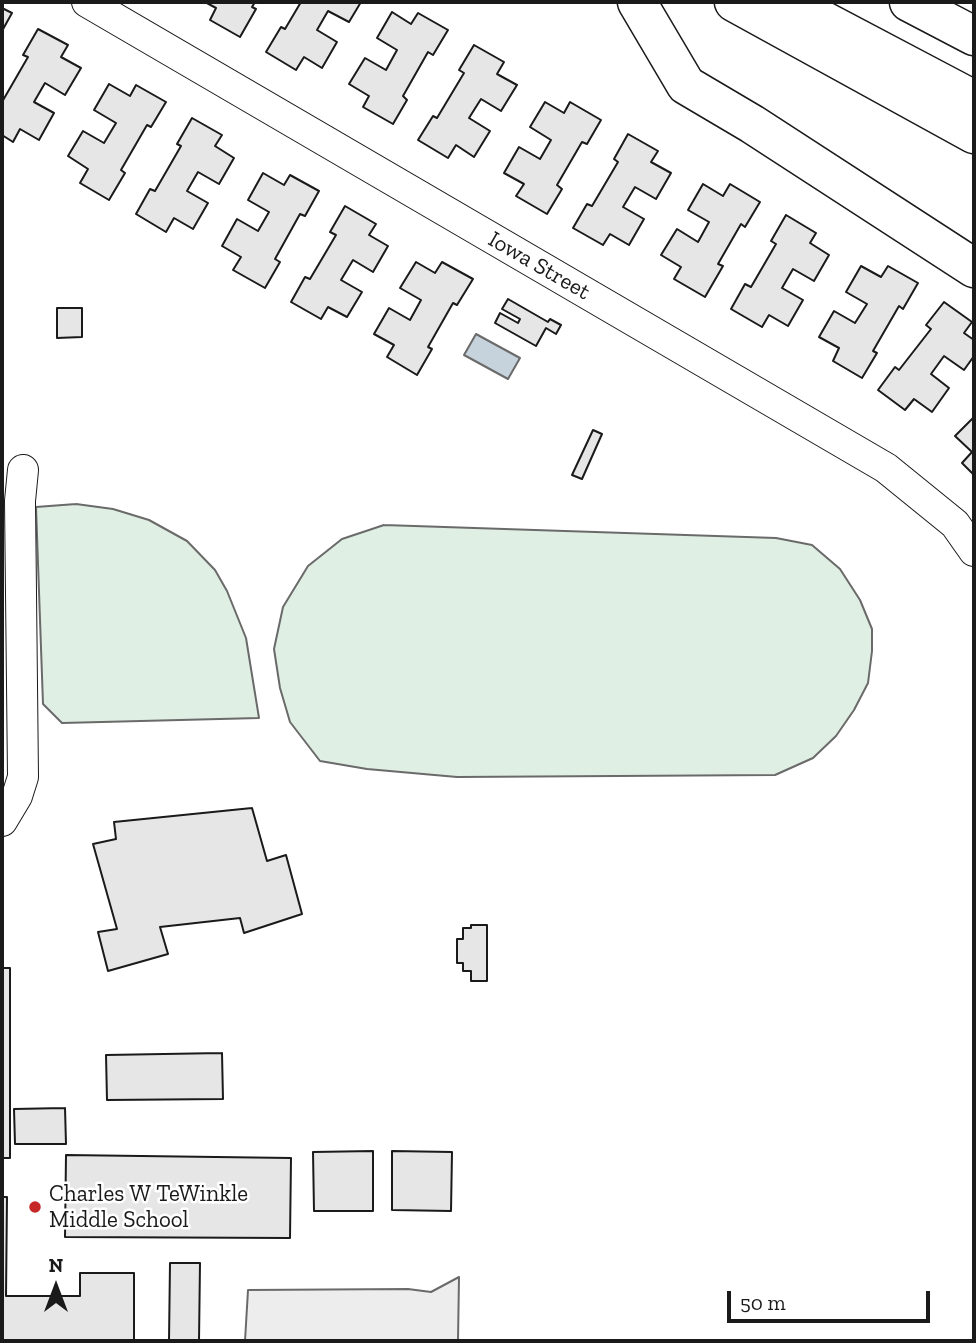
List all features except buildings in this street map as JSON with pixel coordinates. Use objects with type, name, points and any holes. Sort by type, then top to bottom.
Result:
[{"type":"highway","points":[[636,2],[686,85],[752,124],[974,268]]},
{"type":"highway","points":[[734,2],[974,135]]},
{"type":"highway","points":[[788,2],[974,100]]},
{"type":"highway","points":[[909,2],[974,36]]},
{"type":"street","name":"Iowa Street","points":[[87,2],[886,468],[955,524],[974,551]]},
{"type":"street","points":[[2,821],[17,796],[23,777],[20,501],[23,470]]},
{"type":"green space","points":[[76,504],[113,509],[149,520],[187,541],[215,570],[227,591],[246,638],[259,718],[62,723],[43,704],[36,507]]},
{"type":"green space","points":[[384,525],[776,538],[812,545],[840,569],[860,600],[872,629],[868,683],[836,736],[813,758],[775,775],[457,777],[367,769],[320,761],[290,722],[280,688],[274,649],[283,607],[308,566],[342,539]]},
{"type":"shaded area","points":[[476,334],[520,358],[508,379],[464,355]]},
{"type":"shaded area","points":[[459,1277],[458,1341],[245,1341],[248,1290],[408,1289],[431,1292]]},
{"type":"place","name":"Charles W TeWinkle Middle School","points":[[35,1207]]}]
